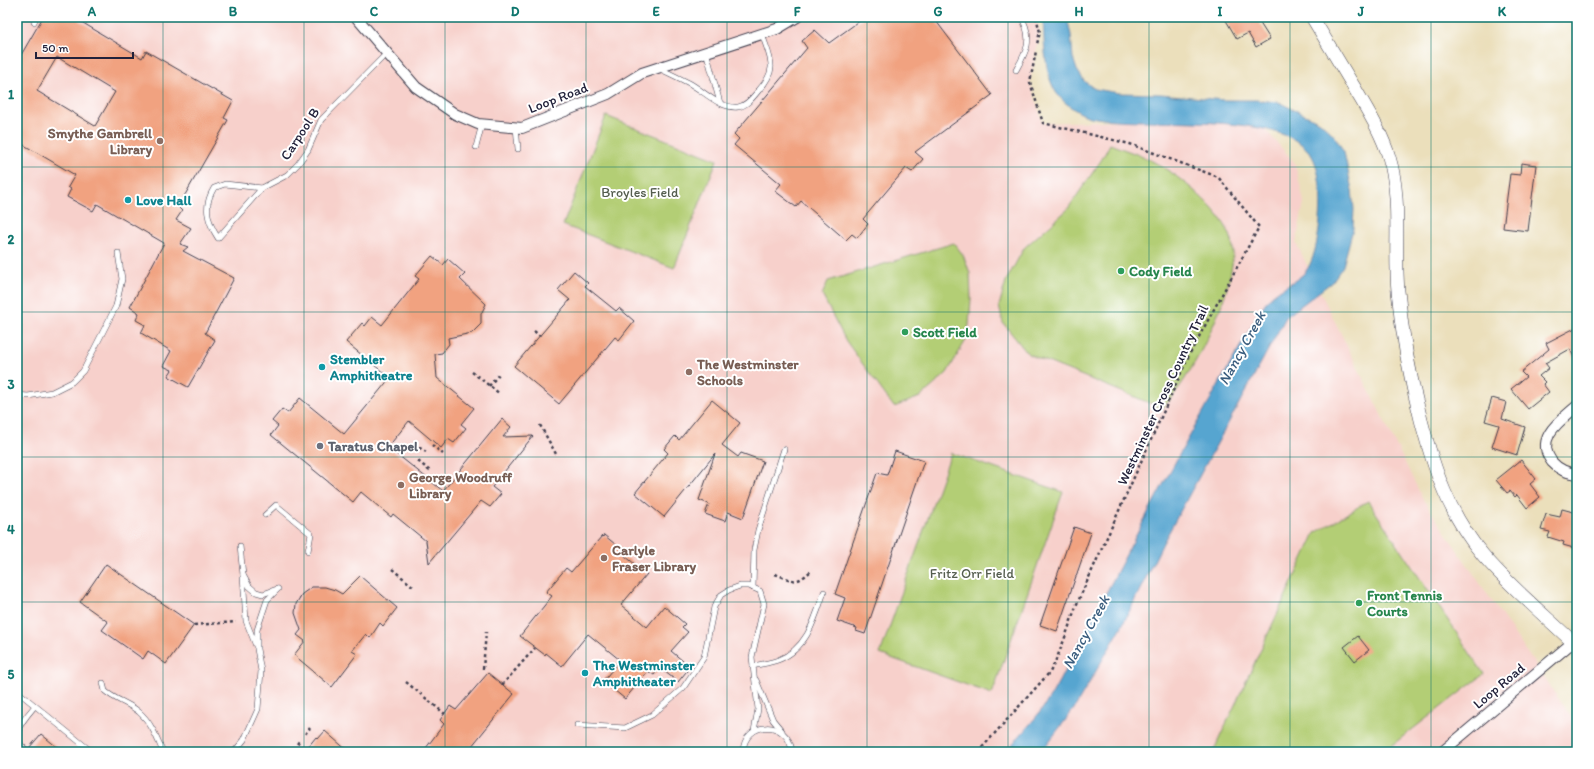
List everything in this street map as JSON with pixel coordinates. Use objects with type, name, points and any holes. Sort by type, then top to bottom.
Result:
[{"type":"street","name":"Loop Road","points":[[356,17],[416,87],[455,114],[482,124],[516,128],[522,128],[608,94],[642,73],[706,51],[778,29],[797,17]]},
{"type":"street","points":[[1312,17],[1374,121],[1383,139],[1390,159],[1396,194],[1397,276],[1402,328],[1412,388],[1438,481],[1458,521],[1482,554],[1500,574],[1575,644]]},
{"type":"street","points":[[1577,406],[1552,428],[1546,441],[1547,455],[1555,466],[1567,473],[1577,474]]},
{"type":"street","name":"Loop Road","points":[[1442,752],[1575,644]]},
{"type":"lane","points":[[1016,70],[1028,48],[1028,30],[1023,20]]},
{"type":"lane","points":[[657,68],[690,84],[720,103],[739,107],[745,105],[768,80],[772,66],[762,34]]},
{"type":"lane","points":[[706,51],[720,103]]},
{"type":"lane","name":"Carpool B","points":[[262,188],[225,184],[214,188],[208,197],[208,218],[210,225],[218,238],[262,188],[286,175],[298,164],[308,150],[321,120],[387,53]]},
{"type":"lane","points":[[476,147],[482,124]]},
{"type":"lane","points":[[516,128],[518,149]]},
{"type":"lane","points":[[17,395],[28,396],[52,392],[72,382],[83,370],[116,306],[122,279],[118,253]]},
{"type":"lane","points":[[753,588],[754,550],[758,530],[784,449]]},
{"type":"lane","points":[[265,515],[276,505],[311,534],[308,551]]},
{"type":"lane","points":[[234,752],[244,740],[258,709],[261,671],[257,649],[246,621],[240,546]]},
{"type":"lane","points":[[243,575],[249,586],[256,592],[263,594],[278,589],[267,600],[258,630],[257,649]]},
{"type":"lane","points":[[577,725],[625,728],[652,715],[683,688],[704,657],[714,607],[721,595],[740,586],[749,586],[760,591],[764,604],[752,657],[758,709],[754,731],[745,743],[743,752]]},
{"type":"lane","points":[[753,666],[778,660],[795,651],[806,638],[824,592]]},
{"type":"lane","points":[[754,675],[773,720],[788,739],[792,752]]},
{"type":"lane","points":[[103,683],[105,691],[114,699],[139,712],[146,720],[153,730],[163,752]]},
{"type":"lane","points":[[17,691],[92,752]]},
{"type":"lane","points":[[27,751],[19,743],[19,728],[35,706]]},
{"type":"lane","points":[[754,731],[770,727],[777,729],[784,734]]},
{"type":"path","name":"Westminster Cross Country Trail","points":[[978,752],[1050,672],[1054,665],[1066,637],[1076,606],[1190,353],[1259,227],[1218,178],[1130,144],[1043,123],[1030,82],[1040,32],[1036,17]]},
{"type":"path","points":[[534,332],[540,336]]},
{"type":"path","points":[[472,372],[500,394]]},
{"type":"path","points":[[490,386],[499,374]]},
{"type":"path","points":[[540,425],[556,454]]},
{"type":"path","points":[[414,444],[426,452]]},
{"type":"path","points":[[432,445],[444,454]]},
{"type":"path","points":[[418,461],[431,472]]},
{"type":"path","points":[[392,569],[415,588]]},
{"type":"path","points":[[775,574],[794,580],[800,580],[811,571]]},
{"type":"path","points":[[194,625],[236,622]]},
{"type":"path","points":[[483,669],[486,632]]},
{"type":"path","points":[[502,685],[536,648]]},
{"type":"path","points":[[406,682],[445,714]]},
{"type":"path","points":[[305,734],[310,728]]},
{"type":"path","points":[[297,744],[300,740]]},
{"type":"shaded area","name":"The Westminster Schools","points":[[17,17],[1036,17],[1040,32],[1030,82],[1043,123],[1131,120],[1204,122],[1264,128],[1295,163],[1304,202],[1296,243],[1424,501],[1577,726],[1577,748],[1570,752],[17,752]]},
{"type":"green space","name":"Broyles Field","points":[[606,116],[717,160],[674,268],[563,225]]},
{"type":"green space","name":"Cody Field","points":[[1110,144],[1146,158],[1170,172],[1183,182],[1209,205],[1219,217],[1227,229],[1232,241],[1233,251],[1231,274],[1216,319],[1190,371],[1176,392],[1162,408],[1028,354],[1003,323],[999,306],[1006,281],[1024,248],[1067,210],[1102,159]]},
{"type":"green space","name":"Scott Field","points":[[954,243],[963,255],[970,273],[971,299],[966,340],[947,373],[920,397],[894,407],[846,341],[822,295],[828,281]]},
{"type":"green space","name":"Fritz Orr Field","points":[[951,453],[1063,492],[992,694],[880,654]]},
{"type":"green space","name":"Front Tennis Courts","points":[[1368,501],[1484,674],[1383,752],[1213,752],[1315,533]]},
{"type":"water","name":"Nancy Creek","points":[[1043,17],[1067,17],[1071,35],[1073,58],[1077,70],[1085,82],[1095,89],[1119,93],[1161,94],[1223,100],[1278,102],[1320,122],[1334,135],[1344,152],[1352,190],[1354,209],[1353,229],[1343,266],[1332,282],[1286,317],[1163,543],[1121,628],[1074,709],[1041,752],[1006,752],[1039,714],[1052,695],[1165,480],[1262,308],[1273,295],[1299,278],[1308,268],[1313,257],[1319,228],[1321,196],[1319,180],[1312,156],[1297,141],[1273,131],[1243,125],[1114,120],[1091,117],[1070,106],[1057,94],[1048,73],[1045,54]]},
{"type":"building","name":"Love Hall","points":[[43,17],[80,17],[78,20],[142,58],[146,51],[233,101],[224,118],[228,120],[178,207],[182,211],[176,220],[191,228],[180,244],[188,247],[183,251],[234,278],[205,333],[215,340],[188,387],[168,376],[172,370],[163,366],[171,351],[141,333],[145,325],[136,320],[139,313],[130,307],[164,243],[97,204],[93,211],[67,197],[71,189],[68,187],[75,175],[17,141],[17,62]],"holes":[[[57,57],[115,92],[95,126],[37,91]]]},
{"type":"building","points":[[865,17],[933,17],[992,95],[915,152],[923,159],[912,172],[906,168],[863,219],[868,224],[857,238],[852,234],[846,240],[801,201],[796,207],[775,191],[781,184],[734,145],[739,139],[734,134],[807,48],[802,41],[815,30],[829,43]]},
{"type":"building","points":[[1224,17],[1256,17],[1270,39],[1256,47],[1248,33],[1237,39]]},
{"type":"building","points":[[1521,163],[1536,165],[1528,231],[1503,228],[1510,174],[1520,175]]},
{"type":"building","points":[[432,256],[443,265],[448,259],[465,274],[460,279],[486,304],[481,314],[481,324],[472,333],[448,338],[449,344],[442,353],[435,354],[437,378],[474,408],[461,424],[466,428],[454,443],[448,439],[441,448],[409,421],[388,447],[443,491],[502,419],[511,427],[503,437],[533,436],[492,487],[501,494],[490,507],[481,501],[429,563],[426,541],[393,514],[391,517],[361,492],[353,502],[271,435],[278,426],[272,421],[282,409],[288,413],[300,398],[344,434],[390,378],[346,342],[362,323],[365,326],[372,317],[382,325],[419,279],[415,276]]},
{"type":"building","points":[[574,271],[588,283],[585,286],[616,311],[619,308],[634,321],[619,340],[615,337],[559,404],[514,366],[570,300],[558,290]]},
{"type":"building","points":[[1577,327],[1577,363],[1570,349],[1545,363],[1549,368],[1539,376],[1545,382],[1543,384],[1549,392],[1528,409],[1511,389],[1526,377],[1521,372],[1549,349],[1546,343]]},
{"type":"building","points":[[1492,398],[1506,402],[1502,419],[1525,427],[1517,455],[1492,447],[1499,425],[1485,421]]},
{"type":"building","points":[[712,400],[740,423],[722,445],[738,457],[741,453],[763,461],[743,518],[728,512],[725,521],[705,514],[709,504],[699,500],[715,454],[664,517],[635,493],[668,453],[664,449],[675,436],[679,440]]},
{"type":"building","points":[[895,451],[924,461],[865,634],[856,631],[857,628],[837,621],[845,598],[835,594],[877,473],[887,475]]},
{"type":"building","points":[[1521,460],[1536,479],[1530,484],[1540,497],[1527,508],[1517,495],[1515,497],[1510,491],[1507,493],[1496,480]]},
{"type":"building","points":[[1562,509],[1577,513],[1577,549],[1563,545],[1564,542],[1548,537],[1550,532],[1541,530],[1546,514],[1560,517]]},
{"type":"building","points":[[1074,527],[1091,533],[1057,631],[1040,625]]},
{"type":"building","points":[[604,535],[627,554],[625,556],[647,574],[621,605],[647,627],[664,606],[685,624],[682,627],[688,632],[671,651],[690,667],[678,682],[660,668],[654,675],[648,671],[625,699],[603,681],[620,660],[588,634],[562,666],[546,653],[545,655],[520,636],[552,596],[546,592],[566,568],[571,572]]},
{"type":"building","points":[[106,564],[194,625],[166,664],[148,651],[143,659],[102,630],[108,622],[80,602]]},
{"type":"building","points":[[360,576],[397,608],[383,626],[380,623],[370,638],[366,634],[352,651],[357,654],[332,687],[294,655],[305,641],[297,635],[301,630],[295,613],[296,604],[302,594],[312,587],[325,587],[342,594]]},
{"type":"building","points":[[1358,636],[1369,650],[1355,661],[1344,647]]},
{"type":"building","points":[[488,673],[514,694],[467,752],[423,752],[444,724],[440,720],[450,706],[456,710]]},
{"type":"building","points":[[325,731],[349,752],[304,752],[316,737],[318,739]]},
{"type":"building","points":[[41,734],[63,752],[31,752],[29,748]]},
{"type":"place","name":"Smythe Gambrell Library","points":[[160,141]]},
{"type":"place","name":"Love Hall","points":[[128,200]]},
{"type":"place","name":"Cody Field","points":[[1121,271]]},
{"type":"place","name":"Scott Field","points":[[905,332]]},
{"type":"place","name":"Stembler Amphitheatre","points":[[322,367]]},
{"type":"place","name":"The Westminster Schools","points":[[689,372]]},
{"type":"place","name":"Taratus Chapel","points":[[320,446]]},
{"type":"place","name":"George Woodruff Library","points":[[401,485]]},
{"type":"place","name":"Carlyle Fraser Library","points":[[604,558]]},
{"type":"place","name":"Front Tennis Courts","points":[[1359,603]]},
{"type":"place","name":"The Westminster Amphitheater","points":[[585,673]]}]
